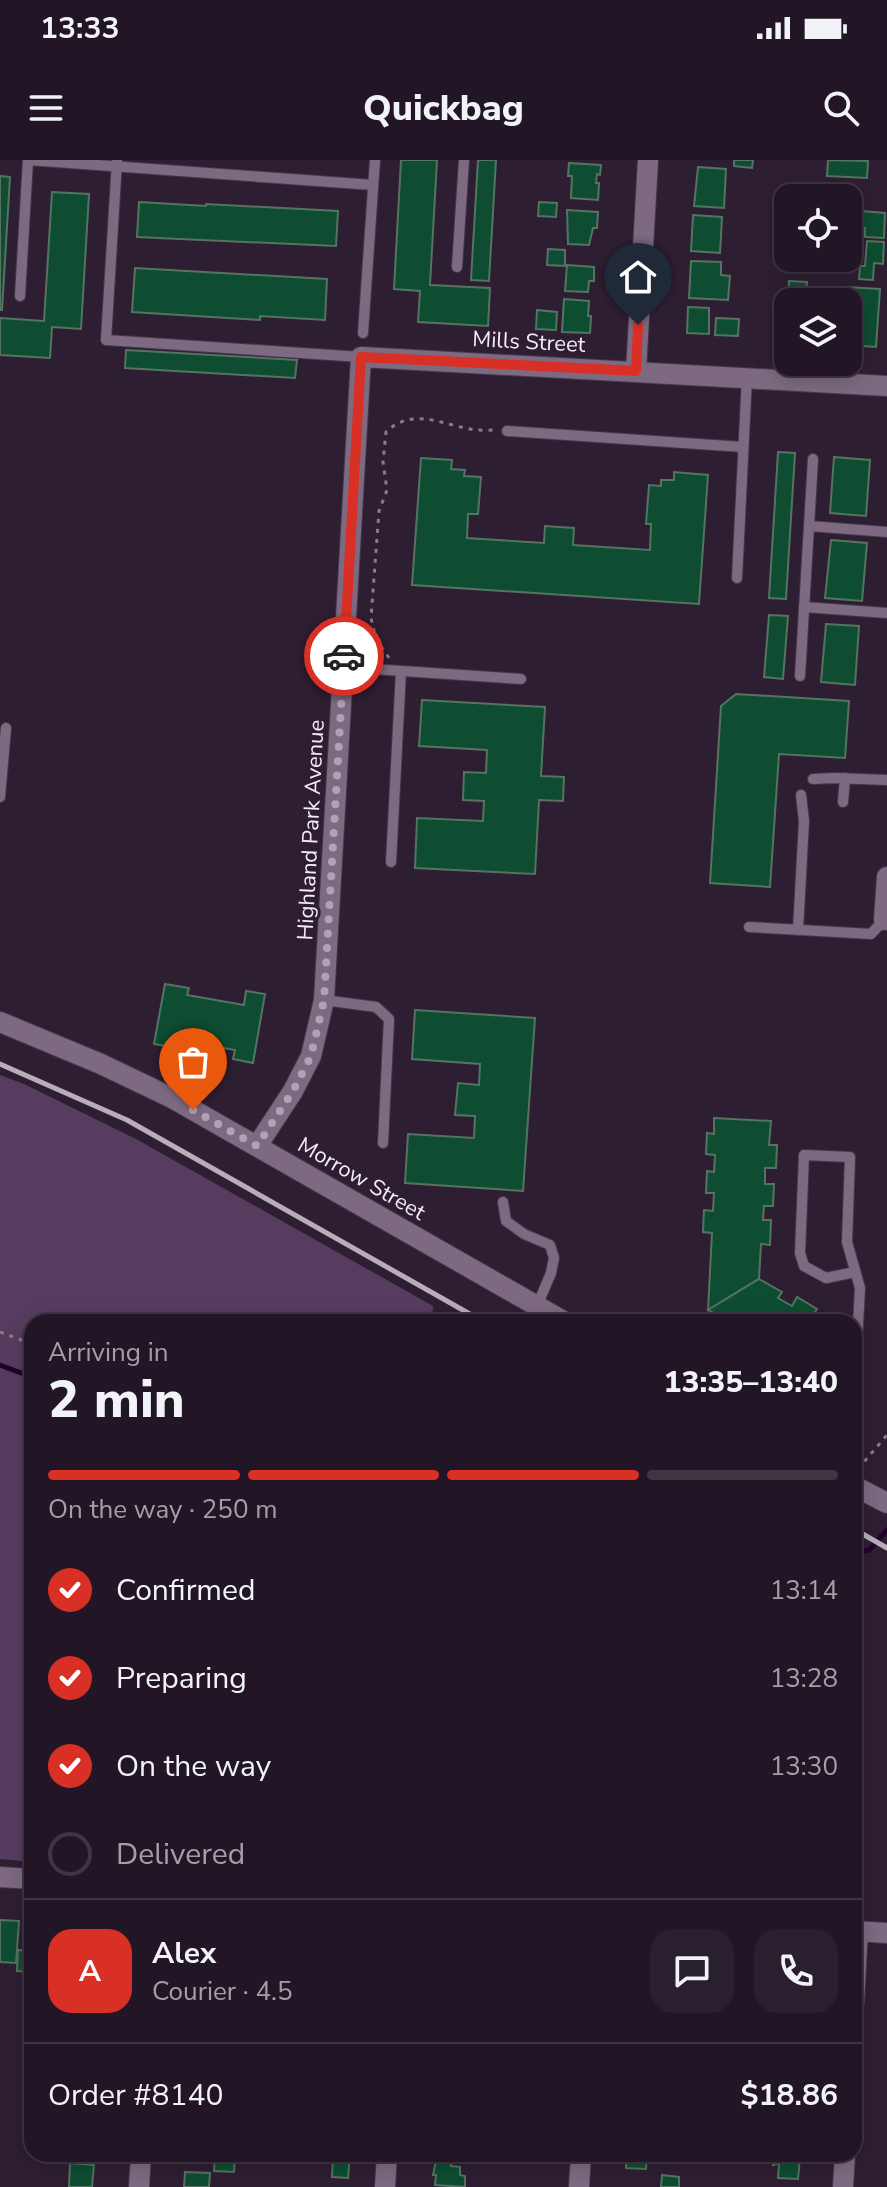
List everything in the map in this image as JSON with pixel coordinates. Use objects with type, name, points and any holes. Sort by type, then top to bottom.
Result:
[{"type":"street","points":[[636,371],[648,160]]},
{"type":"street","name":"Mills Street","points":[[361,357],[887,386]]},
{"type":"street","name":"Highland Park Avenue","points":[[257,1146],[293,1091],[311,1056],[324,1000],[361,357]]},
{"type":"street","points":[[886,920],[887,877]]},
{"type":"street","name":"Morrow Street","points":[[0,1022],[101,1064],[172,1098],[551,1314]]},
{"type":"street","points":[[862,1490],[884,1502]]},
{"type":"street","points":[[0,1877],[24,1878]]},
{"type":"street","points":[[862,1931],[887,1933]]},
{"type":"street","points":[[139,2187],[141,2162]]},
{"type":"street","points":[[385,2187],[387,2162]]},
{"type":"street","points":[[579,2187],[581,2162]]},
{"type":"street","points":[[843,2187],[845,2162]]},
{"type":"lane","points":[[20,296],[28,160],[117,163],[373,185]]},
{"type":"lane","points":[[363,333],[375,160]]},
{"type":"lane","points":[[457,267],[464,160]]},
{"type":"lane","points":[[117,163],[106,340],[361,357]]},
{"type":"lane","points":[[737,578],[747,377]]},
{"type":"lane","points":[[507,431],[743,447]]},
{"type":"lane","points":[[800,676],[813,459]]},
{"type":"lane","points":[[809,526],[887,532]]},
{"type":"lane","points":[[804,607],[887,613]]},
{"type":"lane","points":[[343,667],[521,679]]},
{"type":"lane","points":[[391,862],[395,670]]},
{"type":"lane","points":[[0,797],[6,728]]},
{"type":"lane","points":[[843,802],[845,778]]},
{"type":"lane","points":[[813,779],[887,780]]},
{"type":"lane","points":[[798,930],[804,821],[801,795]]},
{"type":"lane","points":[[749,927],[871,934],[886,920]]},
{"type":"lane","points":[[324,1000],[376,1007],[389,1019],[383,1143]]},
{"type":"lane","points":[[855,1272],[826,1278],[804,1266],[800,1253],[804,1155],[850,1157],[847,1242],[860,1288],[859,1314]]},
{"type":"lane","points":[[503,1202],[506,1221],[524,1234],[550,1245],[554,1258],[551,1273],[537,1306]]},
{"type":"path","points":[[395,670],[376,639],[371,618],[379,511],[387,490],[383,462],[386,432],[395,423],[427,418],[472,430],[507,431]]},
{"type":"path","points":[[0,1332],[24,1341]]},
{"type":"path","points":[[862,1464],[887,1435]]},
{"type":"shaded area","points":[[0,1075],[136,1139],[433,1306],[432,1314],[24,1314],[24,1861],[0,1859]]},
{"type":"building","points":[[401,160],[437,160],[430,285],[490,288],[488,326],[418,322],[420,291],[394,289]]},
{"type":"building","points":[[478,160],[496,160],[489,281],[471,280]]},
{"type":"building","points":[[734,160],[753,160],[752,168],[734,166]]},
{"type":"building","points":[[828,160],[868,161],[867,178],[827,176]]},
{"type":"building","points":[[569,163],[601,165],[596,183],[599,183],[598,200],[571,198]]},
{"type":"building","points":[[698,167],[726,169],[724,208],[694,206]]},
{"type":"building","points":[[0,176],[10,177],[2,310],[0,310]]},
{"type":"building","points":[[52,192],[89,194],[81,329],[52,327],[50,358],[0,355],[0,318],[44,321]]},
{"type":"building","points":[[139,202],[338,211],[336,246],[137,237]]},
{"type":"building","points":[[539,202],[557,203],[556,217],[538,216]]},
{"type":"building","points":[[567,210],[598,212],[597,228],[593,228],[589,245],[568,244]]},
{"type":"building","points":[[862,211],[885,213],[884,238],[865,237],[865,228],[862,228]]},
{"type":"building","points":[[693,215],[722,217],[720,253],[691,251]]},
{"type":"building","points":[[867,241],[884,242],[883,264],[874,263],[873,280],[859,279],[862,266],[865,266]]},
{"type":"building","points":[[548,249],[565,250],[565,266],[547,265]]},
{"type":"building","points":[[691,261],[721,262],[721,275],[730,276],[728,300],[689,298]]},
{"type":"building","points":[[567,265],[594,267],[594,281],[589,281],[588,292],[565,291]]},
{"type":"building","points":[[135,268],[327,279],[325,320],[260,316],[260,320],[132,312]]},
{"type":"building","points":[[789,281],[807,282],[806,288],[789,288]]},
{"type":"building","points":[[845,287],[880,289],[876,347],[862,346],[862,288]]},
{"type":"building","points":[[564,299],[589,301],[590,333],[562,332]]},
{"type":"building","points":[[688,307],[709,308],[709,334],[687,333]]},
{"type":"building","points":[[537,310],[557,312],[556,330],[536,329]]},
{"type":"building","points":[[716,318],[739,319],[738,336],[715,335]]},
{"type":"building","points":[[126,350],[297,360],[295,378],[125,368]]},
{"type":"building","points":[[778,452],[795,453],[786,599],[769,598]]},
{"type":"building","points":[[834,457],[870,460],[866,516],[830,513]]},
{"type":"building","points":[[421,458],[452,460],[451,469],[465,470],[464,476],[481,477],[478,514],[468,514],[467,538],[544,543],[545,526],[574,528],[573,545],[650,550],[651,524],[646,524],[649,485],[661,486],[661,480],[674,480],[674,472],[708,475],[699,604],[412,585]]},
{"type":"building","points":[[831,540],[867,543],[862,601],[825,598]]},
{"type":"building","points":[[769,615],[788,616],[783,679],[764,677]]},
{"type":"building","points":[[826,624],[859,626],[855,685],[821,682]]},
{"type":"building","points":[[736,694],[849,701],[845,758],[779,754],[770,887],[710,883],[721,706]]},
{"type":"building","points":[[422,700],[545,707],[541,776],[564,777],[563,801],[539,800],[535,874],[415,868],[417,818],[483,821],[484,801],[463,800],[464,772],[486,773],[487,750],[419,746]]},
{"type":"building","points":[[165,984],[189,988],[187,995],[244,1005],[246,991],[265,994],[253,1063],[233,1059],[235,1050],[177,1040],[176,1048],[154,1044]]},
{"type":"building","points":[[415,1010],[535,1018],[523,1191],[405,1183],[408,1134],[474,1138],[475,1116],[455,1115],[458,1083],[479,1085],[480,1064],[412,1059]]},
{"type":"building","points":[[714,1118],[771,1121],[769,1145],[777,1145],[776,1168],[765,1168],[765,1184],[774,1184],[773,1206],[764,1206],[763,1220],[771,1220],[770,1245],[761,1244],[759,1279],[708,1310],[712,1233],[703,1232],[704,1210],[713,1211],[714,1193],[706,1193],[707,1171],[714,1172],[715,1155],[706,1154],[707,1133],[714,1134]]},
{"type":"building","points":[[759,1279],[782,1292],[778,1298],[792,1306],[797,1297],[817,1309],[814,1314],[715,1314],[708,1310]]},
{"type":"building","points":[[0,1920],[19,1921],[16,1963],[0,1962]]},
{"type":"building","points":[[18,1950],[24,1950],[24,1971],[17,1971]]},
{"type":"building","points":[[215,2162],[235,2162],[234,2172],[214,2171]]},
{"type":"building","points":[[333,2162],[349,2162],[348,2178],[332,2177]]},
{"type":"building","points":[[436,2162],[451,2162],[451,2166],[460,2167],[460,2175],[465,2176],[465,2187],[435,2185],[436,2175],[433,2175]]},
{"type":"building","points":[[626,2162],[646,2162],[646,2169],[626,2168]]},
{"type":"building","points":[[773,2162],[800,2162],[798,2179],[778,2178],[779,2163],[773,2165]]},
{"type":"building","points":[[70,2163],[94,2165],[92,2187],[69,2187]]},
{"type":"building","points":[[185,2172],[210,2173],[209,2187],[184,2187]]},
{"type":"building","points":[[662,2175],[679,2177],[679,2187],[661,2187]]},
{"type":"waterway","points":[[0,1365],[24,1374]]},
{"type":"waterway","points":[[862,1551],[869,1550],[887,1530]]},
{"type":"railway","points":[[0,1064],[127,1120],[470,1314]]},
{"type":"railway","points":[[862,1534],[887,1548]]},
{"type":"way so far","points":[[193,1110],[257,1146],[293,1091],[311,1056],[324,1000],[344,656]]},
{"type":"route","points":[[344,656],[361,357],[636,371],[638,325]]}]
